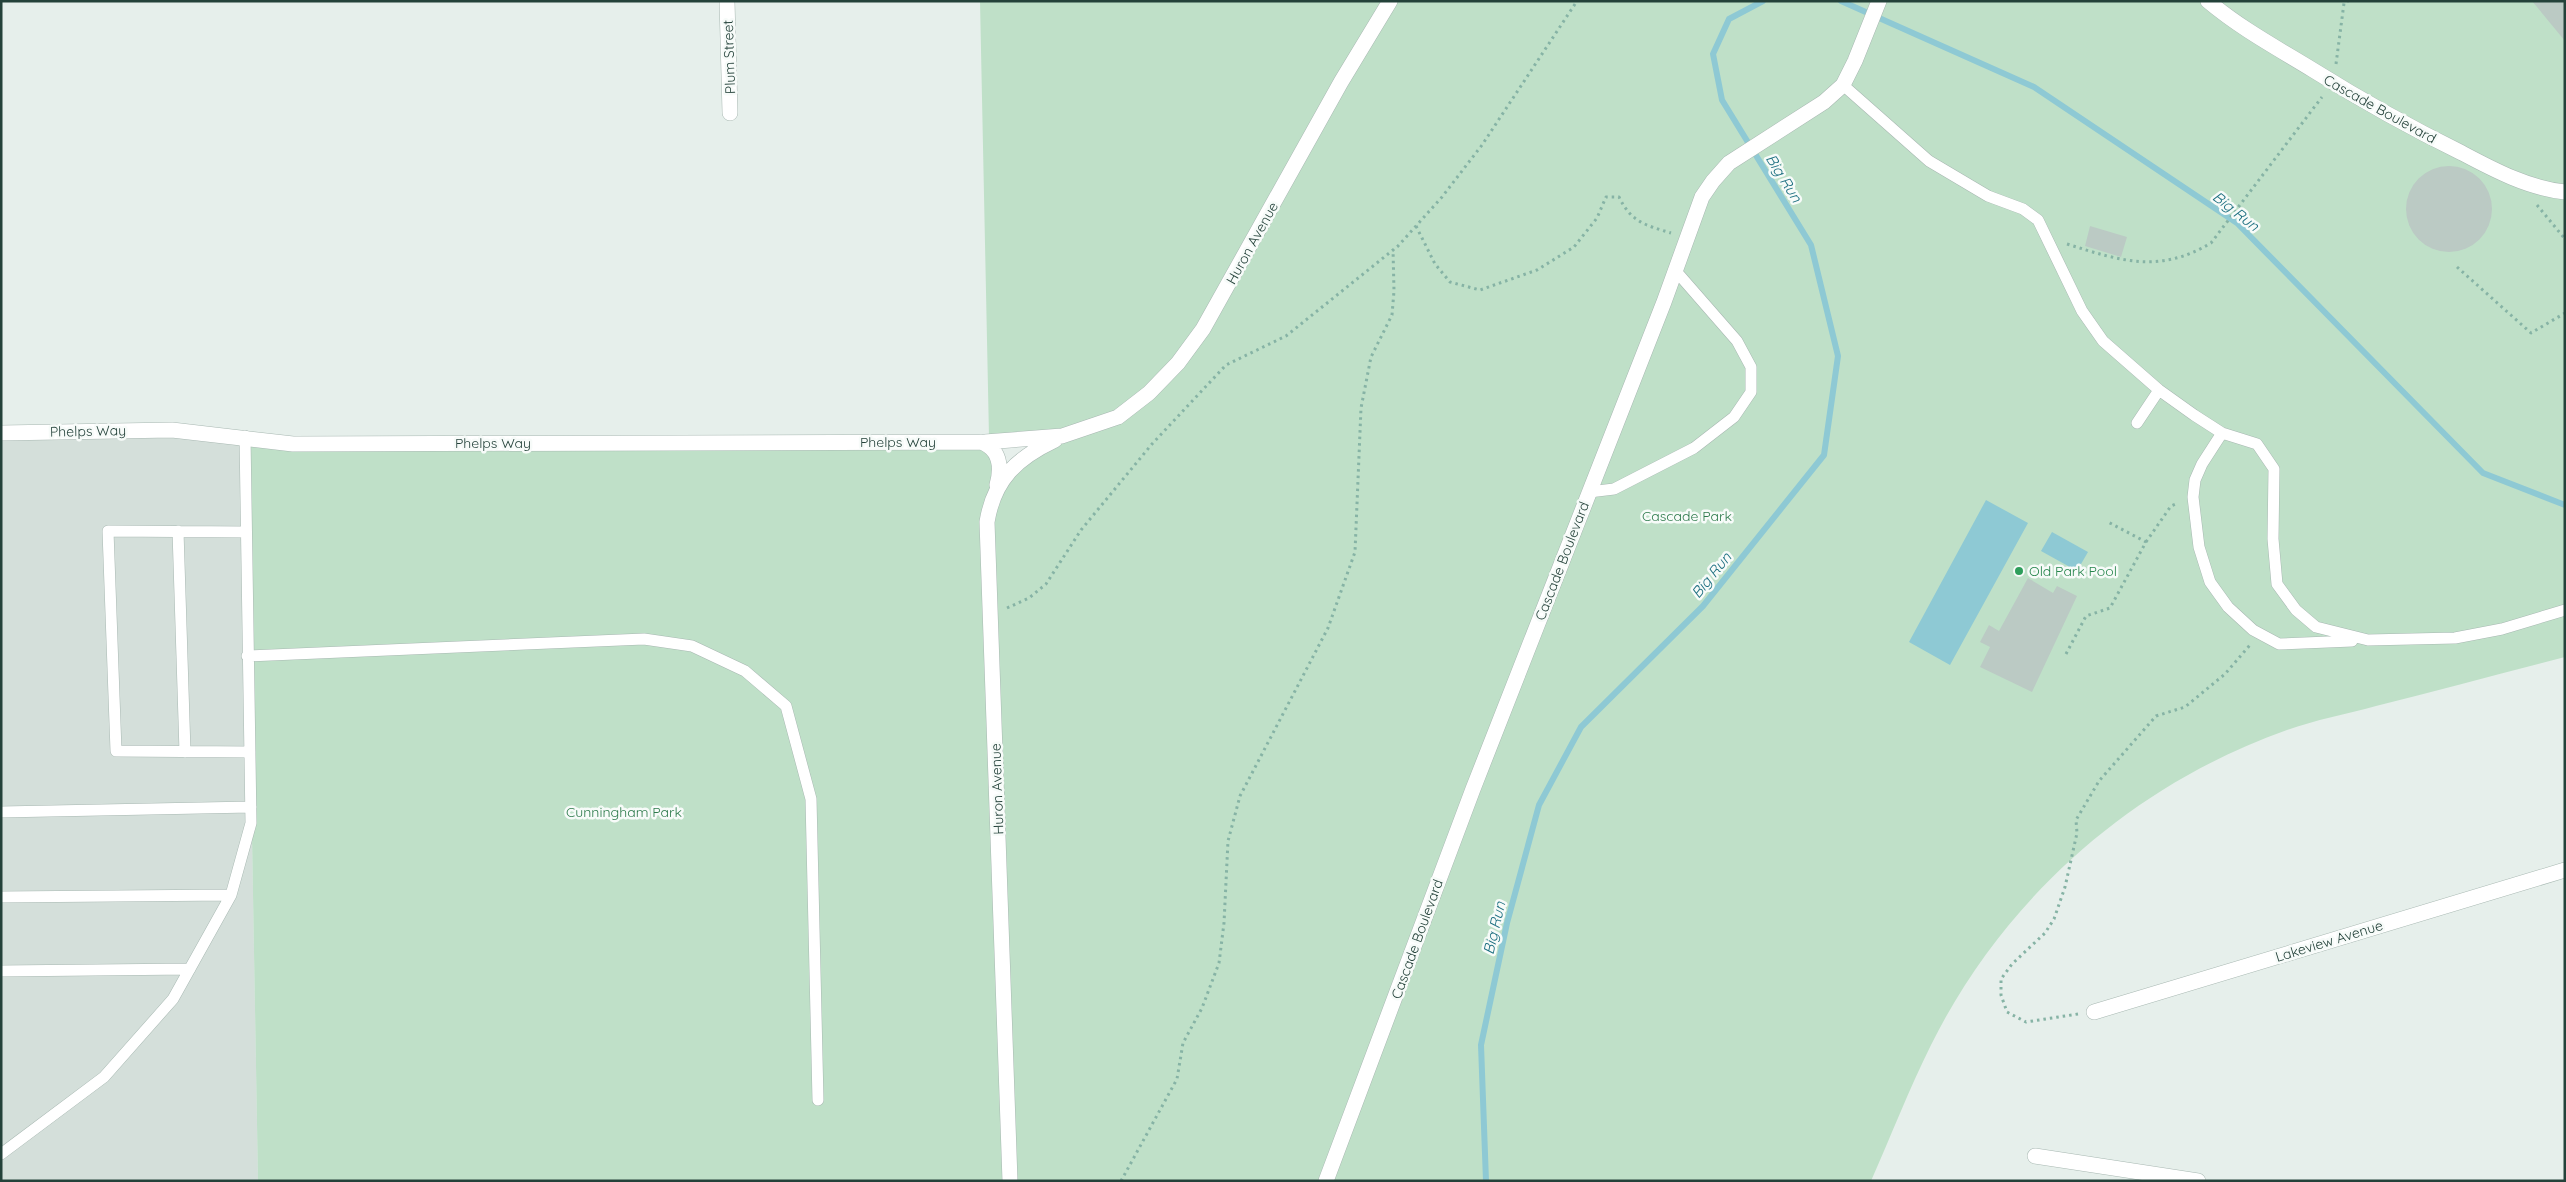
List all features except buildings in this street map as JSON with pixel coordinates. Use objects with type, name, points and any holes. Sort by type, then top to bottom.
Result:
[{"type":"street","name":"Plum Street","points":[[727,1],[730,113]]},
{"type":"street","name":"Huron Avenue","points":[[1010,1181],[987,522],[995,491],[1007,473],[1024,456],[1065,435],[1118,417],[1149,393],[1178,363],[1203,329],[1341,82],[1390,1]]},
{"type":"street","name":"Cascade Boulevard","points":[[1326,1181],[1469,799],[1702,197],[1713,181],[1729,164],[1824,102],[1843,84],[1855,61],[1878,1]]},
{"type":"street","name":"Cascade Boulevard","points":[[2208,1],[2229,19],[2396,119],[2497,171],[2547,190],[2565,192]]},
{"type":"street","name":"Phelps Way","points":[[1,432],[172,430],[245,436],[292,444],[983,442]]},
{"type":"street","name":"Huron Avenue","points":[[983,442],[1065,435]]},
{"type":"street","points":[[983,442],[996,452],[999,462],[999,477],[995,491]]},
{"type":"street","name":"Lakeview Avenue","points":[[2094,1012],[2565,870]]},
{"type":"street","points":[[2035,1156],[2198,1181]]},
{"type":"lane","points":[[1843,84],[1929,161],[1988,196],[2022,209],[2038,220],[2082,312],[2103,341],[2159,390],[2222,433],[2257,444],[2274,469],[2273,539],[2277,584],[2296,610],[2316,627],[2368,640]]},
{"type":"lane","points":[[1589,492],[1614,489],[1694,448],[1734,417],[1751,392],[1751,367],[1737,341],[1674,270]]},
{"type":"lane","points":[[2137,423],[2159,390]]},
{"type":"lane","points":[[2222,433],[2202,464],[2195,480],[2193,497],[2199,547],[2210,582],[2228,608],[2260,634],[2279,644],[2455,638],[2502,629],[2565,610]]},
{"type":"lane","points":[[1,1154],[104,1077],[173,999],[231,895],[251,824],[245,436]]},
{"type":"lane","points":[[246,532],[108,531],[116,751],[250,752]]},
{"type":"lane","points":[[178,531],[185,752]]},
{"type":"lane","points":[[247,656],[644,639],[692,646],[745,670],[786,706],[811,799],[818,1100]]},
{"type":"lane","points":[[1,812],[251,807]]},
{"type":"lane","points":[[1,897],[231,895]]},
{"type":"lane","points":[[1,971],[190,969]]},
{"type":"path","points":[[989,609],[1008,608],[1029,598],[1046,584],[1081,530],[1152,444],[1226,365],[1286,336],[1393,249],[1416,226],[1442,197],[1482,145],[1577,1]]},
{"type":"path","points":[[2048,238],[2124,260],[2174,260],[2195,253],[2211,243],[2333,82],[2344,3],[2348,1]]},
{"type":"path","points":[[1416,226],[1435,264],[1450,282],[1480,290],[1537,270],[1574,247],[1597,218],[1606,198],[1619,197],[1626,211],[1643,224],[1686,237]]},
{"type":"path","points":[[2534,201],[2565,239]]},
{"type":"path","points":[[1121,1181],[1177,1079],[1183,1043],[1202,1008],[1219,963],[1224,923],[1228,841],[1240,796],[1328,628],[1355,552],[1360,408],[1371,357],[1392,315],[1394,291],[1393,249]]},
{"type":"path","points":[[2457,266],[2531,333],[2565,313]]},
{"type":"path","points":[[2066,654],[2086,616],[2110,608],[2146,542],[2172,506],[2193,497]]},
{"type":"path","points":[[2108,522],[2146,542]]},
{"type":"path","points":[[2094,1012],[2026,1022],[2007,1012],[2001,995],[2001,979],[2012,964],[2045,933],[2054,919],[2065,887],[2077,833],[2076,820],[2099,781],[2156,716],[2185,707],[2225,674],[2260,634]]},
{"type":"shaded area","points":[[1,433],[245,436],[258,1181],[1,1181]]},
{"type":"green space","name":"Cascade Park","points":[[980,1],[2565,1],[2565,657],[2287,730],[2230,753],[2176,782],[2125,815],[2078,853],[2035,895],[1996,942],[1961,992],[1931,1045],[1871,1181],[258,1181],[245,436],[985,442],[999,477],[1045,445],[989,437]]},
{"type":"water","points":[[1986,500],[2028,523],[1950,665],[1909,642]]},
{"type":"water","points":[[2052,532],[2088,552],[2077,571],[2041,551]]},
{"type":"waterway","name":"Big Run","points":[[1486,1181],[1481,1045],[1507,923],[1539,805],[1581,727],[1703,606],[1824,455],[1838,356],[1811,245],[1722,100],[1713,54],[1729,19],[1763,1]]},
{"type":"waterway","name":"Big Run","points":[[1841,1],[2034,87],[2237,223],[2483,473],[2565,505]]},
{"type":"place","name":"Old Park Pool","points":[[2019,571]]},
{"type":"park label","name":"Cunningham Park","points":[[624,812]]}]
